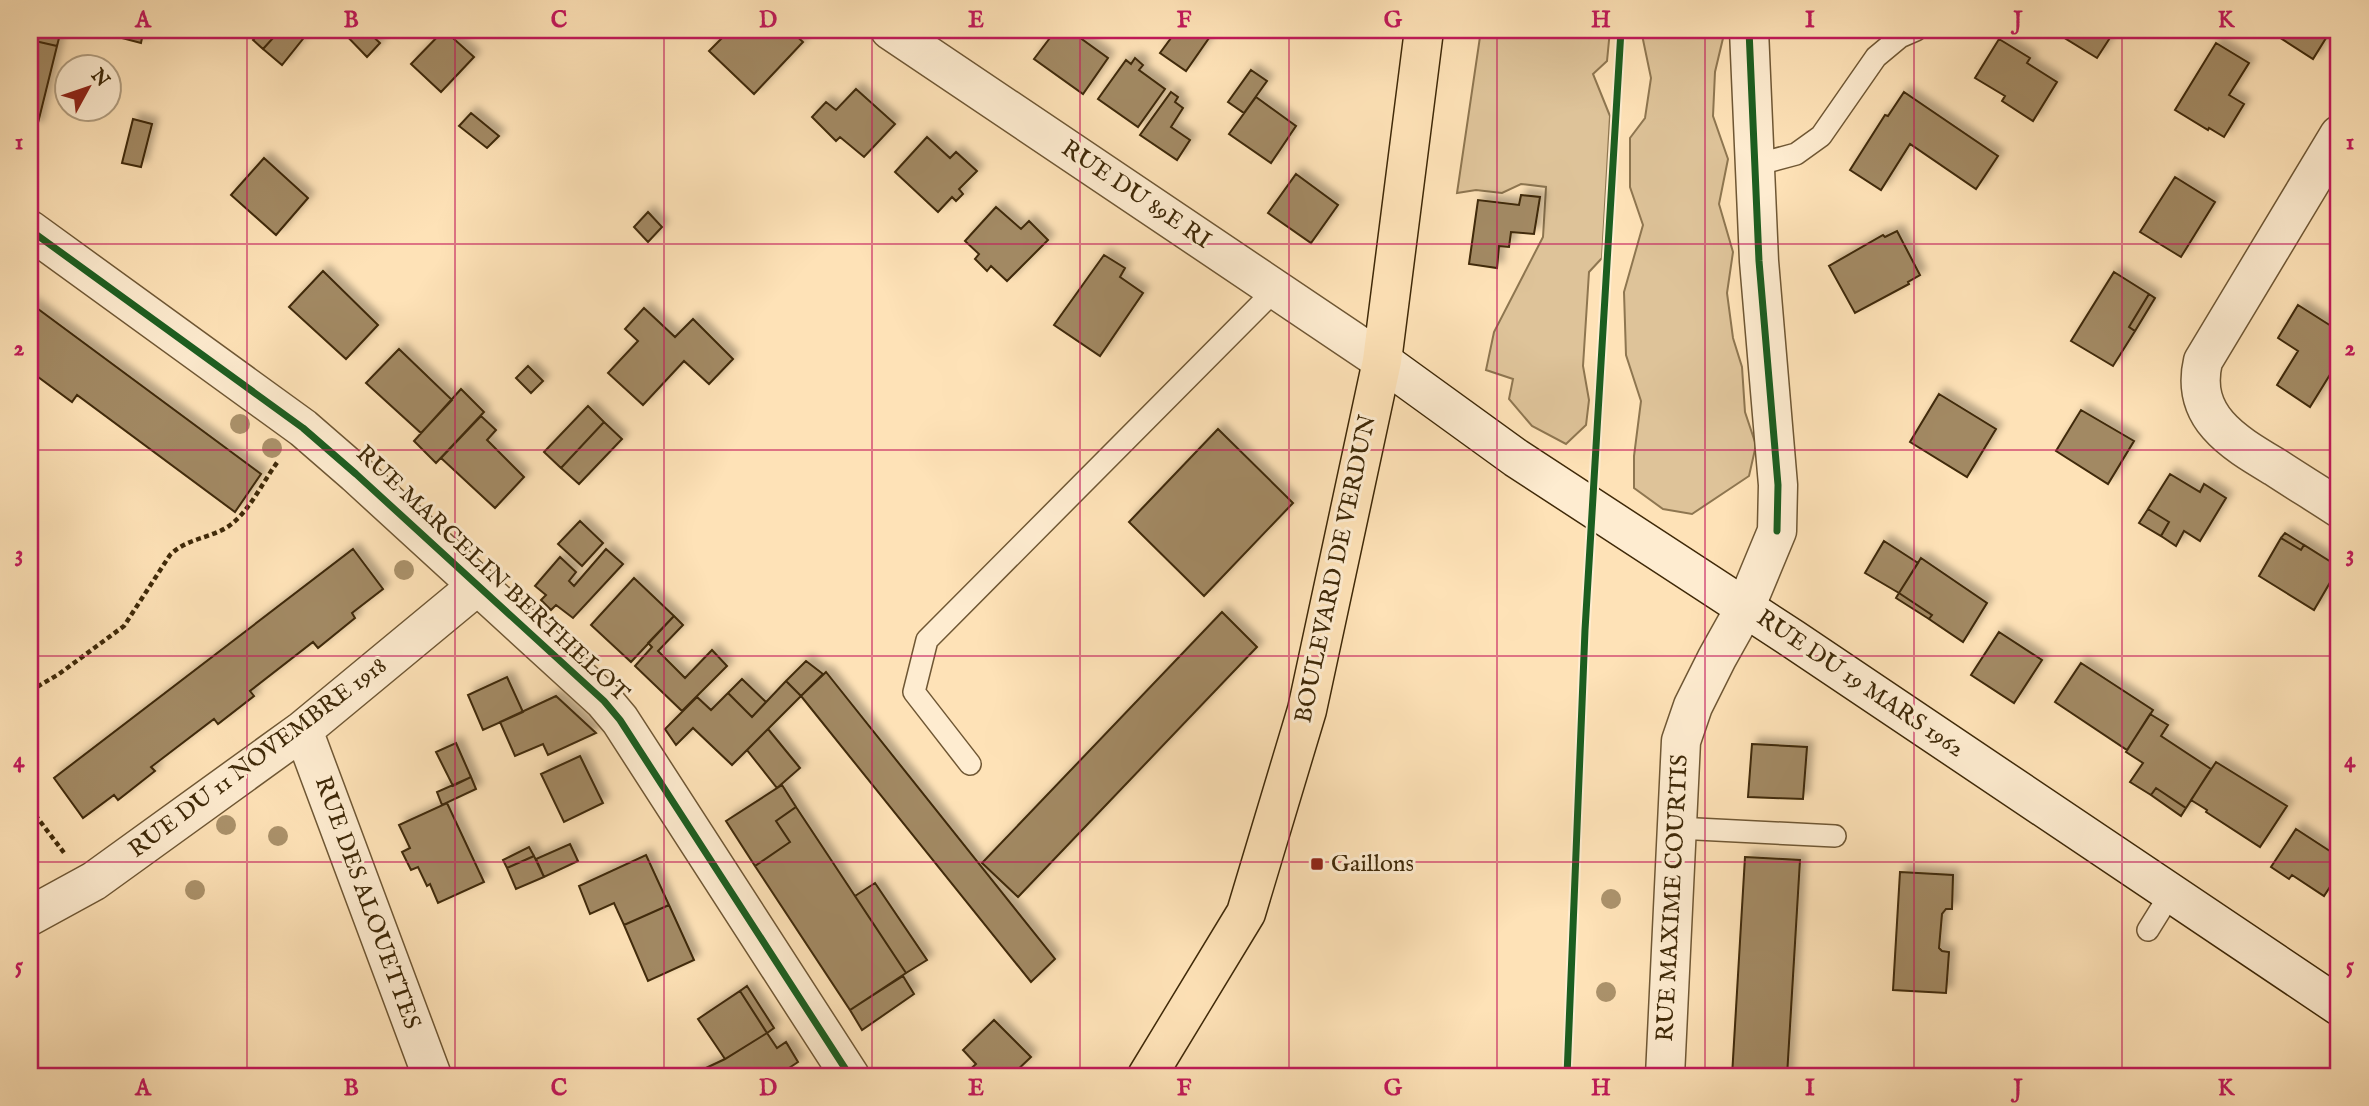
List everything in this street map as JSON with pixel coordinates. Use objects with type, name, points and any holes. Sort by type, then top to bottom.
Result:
[{"type":"main road","name":"BOULEVARD DE VERDUN","points":[[1147,1076],[1246,913],[1307,710],[1382,361],[1424,30]]},
{"type":"street","name":"RUE DU 89E RI","points":[[890,30],[1382,361]]},
{"type":"street","name":"RUE MAXIME COURTIS","points":[[1665,1076],[1681,741],[1693,706],[1745,608],[1777,531],[1778,485],[1759,261],[1749,30]]},
{"type":"street","points":[[2339,135],[2203,361],[2199,379],[2202,396],[2212,419],[2231,440],[2339,508]]},
{"type":"street","name":"RUE MARCELIN BERTHELOT","points":[[30,230],[303,428],[604,701],[620,720],[850,1076]]},
{"type":"street","name":"RUE DU 19 MARS 1962","points":[[1382,361],[1516,458],[2339,1006]]},
{"type":"street","name":"RUE DU 11 NOVEMBRE 1918","points":[[30,916],[88,885],[303,730],[477,586]]},
{"type":"street","name":"RUE DES ALOUETTES","points":[[303,730],[432,1076]]},
{"type":"lane","points":[[1755,165],[1796,154],[1821,136],[1876,57],[1900,37],[1916,30]]},
{"type":"lane","points":[[970,764],[914,692],[927,640],[1276,289]]},
{"type":"lane","points":[[1677,828],[1835,836]]},
{"type":"lane","points":[[2148,930],[2171,893]]},
{"type":"path","points":[[30,691],[59,674],[124,626],[170,555],[179,546],[215,534],[235,522],[266,477]]},
{"type":"path","points":[[30,808],[88,885]]},
{"type":"shaded area","points":[[1481,30],[1610,30],[1607,61],[1593,74],[1610,116],[1602,258],[1589,272],[1583,366],[1589,400],[1586,425],[1566,444],[1532,426],[1509,399],[1513,379],[1486,370],[1494,332],[1543,237],[1546,187],[1521,184],[1502,193],[1476,190],[1457,193]]},
{"type":"shaded area","points":[[1641,30],[1722,30],[1724,34],[1715,72],[1713,116],[1728,159],[1719,204],[1733,252],[1727,293],[1733,338],[1742,367],[1745,412],[1756,445],[1749,476],[1692,514],[1663,509],[1634,488],[1634,456],[1641,401],[1626,355],[1624,292],[1643,225],[1630,187],[1630,138],[1645,118],[1651,78]]},
{"type":"building","points":[[30,30],[38,30],[30,62]]},
{"type":"building","points":[[38,30],[61,30],[57,46],[35,41]]},
{"type":"building","points":[[99,30],[154,30],[153,35],[143,33],[141,43]]},
{"type":"building","points":[[262,30],[273,38],[263,49],[253,40]]},
{"type":"building","points":[[264,30],[310,30],[282,65],[263,49],[273,38]]},
{"type":"building","points":[[341,30],[366,30],[380,43],[367,57]]},
{"type":"building","points":[[444,30],[474,57],[441,92],[411,64]]},
{"type":"building","points":[[730,30],[790,30],[803,42],[754,94],[709,51]]},
{"type":"building","points":[[1056,30],[1084,30],[1079,37],[1108,58],[1083,94],[1034,59]]},
{"type":"building","points":[[1177,30],[1197,30],[1209,38],[1186,71],[1160,53]]},
{"type":"building","points":[[2066,30],[2115,30],[2097,58],[2063,37]]},
{"type":"building","points":[[2268,30],[2331,30],[2313,59]]},
{"type":"building","points":[[1999,39],[2030,58],[2027,63],[2057,82],[2033,121],[2002,101],[2005,96],[1975,78]]},
{"type":"building","points":[[35,41],[57,46],[56,52],[52,52],[52,66],[37,127],[30,126],[30,62]]},
{"type":"building","points":[[2216,43],[2249,63],[2229,95],[2244,104],[2224,137],[2175,110]]},
{"type":"building","points":[[1135,58],[1143,65],[1139,70],[1165,89],[1138,127],[1098,99],[1126,60],[1131,64]]},
{"type":"building","points":[[1251,70],[1267,81],[1244,113],[1228,102]]},
{"type":"building","points":[[856,89],[895,124],[864,157],[840,137],[836,141],[812,117],[826,102],[836,110]]},
{"type":"building","points":[[1171,92],[1178,97],[1175,102],[1183,108],[1171,127],[1190,140],[1177,160],[1140,135]]},
{"type":"building","points":[[1904,92],[1998,156],[1976,189],[1910,144],[1881,190],[1850,170],[1885,115],[1888,116]]},
{"type":"building","points":[[1256,97],[1296,126],[1271,163],[1229,134]]},
{"type":"building","points":[[471,113],[499,136],[487,148],[459,126]]},
{"type":"building","points":[[133,119],[152,124],[141,167],[122,163]]},
{"type":"building","points":[[927,137],[950,158],[956,152],[977,171],[959,189],[963,194],[956,201],[952,197],[938,212],[895,172]]},
{"type":"building","points":[[264,158],[308,198],[276,235],[231,195]]},
{"type":"building","points":[[1296,174],[1338,205],[1311,243],[1268,213]]},
{"type":"building","points":[[2175,177],[2215,202],[2181,257],[2140,232]]},
{"type":"building","points":[[1521,195],[1540,197],[1534,234],[1511,232],[1509,247],[1499,246],[1497,268],[1469,264],[1478,200],[1519,205]]},
{"type":"building","points":[[996,207],[1021,229],[1029,221],[1048,240],[1007,281],[991,266],[987,271],[975,259],[979,254],[965,241]]},
{"type":"building","points":[[648,212],[662,227],[648,242],[634,227]]},
{"type":"building","points":[[1897,231],[1920,275],[1908,282],[1909,284],[1855,313],[1829,266],[1883,235],[1885,237]]},
{"type":"building","points":[[1104,255],[1125,268],[1120,277],[1143,293],[1100,356],[1054,325]]},
{"type":"building","points":[[323,271],[378,325],[346,359],[289,307]]},
{"type":"building","points":[[2114,272],[2149,294],[2129,327],[2135,331],[2113,366],[2071,341]]},
{"type":"building","points":[[2149,294],[2155,298],[2135,331],[2129,327]]},
{"type":"building","points":[[30,303],[261,474],[235,512],[77,395],[72,402],[30,371]]},
{"type":"building","points":[[2298,305],[2339,331],[2339,360],[2310,407],[2277,385],[2298,351],[2278,338]]},
{"type":"building","points":[[644,308],[675,337],[693,319],[733,359],[709,384],[684,361],[643,405],[608,373],[638,341],[625,329]]},
{"type":"building","points":[[399,349],[452,400],[421,433],[366,383]]},
{"type":"building","points":[[528,366],[543,381],[531,393],[516,378]]},
{"type":"building","points":[[461,389],[484,412],[436,463],[414,441]]},
{"type":"building","points":[[1939,394],[1996,429],[1967,477],[1910,442]]},
{"type":"building","points":[[588,406],[604,422],[561,468],[544,452]]},
{"type":"building","points":[[2081,410],[2134,441],[2108,484],[2056,451]]},
{"type":"building","points":[[481,416],[496,430],[487,440],[524,477],[495,508],[441,458]]},
{"type":"building","points":[[604,422],[622,439],[579,484],[561,468]]},
{"type":"building","points":[[1218,429],[1293,503],[1204,596],[1129,522]]},
{"type":"building","points":[[2170,474],[2200,492],[2204,484],[2226,498],[2200,541],[2184,531],[2176,546],[2161,536],[2169,522],[2148,509]]},
{"type":"building","points":[[2148,509],[2169,522],[2161,536],[2139,523]]},
{"type":"building","points":[[580,521],[603,543],[582,566],[558,544]]},
{"type":"building","points":[[2285,533],[2304,545],[2301,550],[2281,538]]},
{"type":"building","points":[[2281,538],[2301,550],[2304,545],[2339,567],[2314,610],[2259,576]]},
{"type":"building","points":[[1884,541],[1918,563],[1899,593],[1865,573]]},
{"type":"building","points":[[353,549],[383,589],[352,613],[355,618],[318,648],[313,642],[250,691],[254,696],[218,724],[214,719],[151,767],[155,771],[118,800],[114,795],[83,818],[54,778]]},
{"type":"building","points":[[606,549],[623,564],[573,618],[556,605],[551,610],[541,600],[546,595],[535,586],[560,557],[576,572],[569,581],[574,586]]},
{"type":"building","points":[[1921,558],[1987,603],[1963,642],[1929,619],[1932,615],[1899,593]]},
{"type":"building","points":[[634,578],[674,616],[631,662],[591,625]]},
{"type":"building","points":[[1899,593],[1932,615],[1929,619],[1896,598]]},
{"type":"building","points":[[1222,612],[1257,647],[1018,897],[982,863]]},
{"type":"building","points":[[674,616],[683,625],[658,651],[685,678],[712,650],[727,666],[682,711],[635,666],[652,647],[648,643]]},
{"type":"building","points":[[1999,632],[2042,660],[2014,703],[1971,675]]},
{"type":"building","points":[[806,661],[823,674],[801,696],[786,681]]},
{"type":"building","points":[[2081,663],[2153,710],[2127,750],[2055,702]]},
{"type":"building","points":[[826,672],[1055,959],[1031,982],[801,696]]},
{"type":"building","points":[[507,677],[523,712],[483,730],[468,695]]},
{"type":"building","points":[[742,679],[766,702],[752,717],[728,693]]},
{"type":"building","points":[[786,681],[801,696],[732,765],[693,728],[676,745],[665,729],[697,697],[711,710],[728,693],[752,717]]},
{"type":"building","points":[[556,696],[596,733],[548,755],[543,744],[515,756],[500,722]]},
{"type":"building","points":[[2150,714],[2168,725],[2161,736],[2211,769],[2186,808],[2156,788],[2151,795],[2130,782],[2143,763],[2126,752]]},
{"type":"building","points":[[768,729],[800,768],[777,788],[747,750]]},
{"type":"building","points":[[456,743],[471,777],[453,786],[436,752]]},
{"type":"building","points":[[1752,744],[1807,747],[1803,799],[1748,797]]},
{"type":"building","points":[[580,756],[603,803],[564,822],[541,774]]},
{"type":"building","points":[[2216,762],[2287,806],[2260,847],[2191,800]]},
{"type":"building","points":[[471,777],[476,789],[442,805],[437,792]]},
{"type":"building","points":[[782,785],[796,807],[776,821],[790,842],[755,866],[726,821]]},
{"type":"building","points":[[2156,788],[2186,808],[2181,816],[2151,795]]},
{"type":"building","points":[[447,803],[484,882],[438,903],[430,884],[427,886],[418,867],[411,870],[402,852],[410,848],[399,825]]},
{"type":"building","points":[[796,807],[906,973],[850,1010],[755,866],[790,842],[776,821]]},
{"type":"building","points":[[2296,829],[2339,857],[2339,873],[2324,896],[2292,875],[2289,879],[2271,867]]},
{"type":"building","points":[[570,844],[578,861],[544,877],[536,859]]},
{"type":"building","points":[[529,847],[534,856],[507,868],[503,860]]},
{"type":"building","points":[[646,855],[669,905],[624,925],[614,903],[590,914],[579,886]]},
{"type":"building","points":[[534,856],[544,877],[516,889],[507,868]]},
{"type":"building","points":[[1745,857],[1800,860],[1787,1076],[1732,1076]]},
{"type":"building","points":[[1900,872],[1953,875],[1952,909],[1946,909],[1942,914],[1939,948],[1949,952],[1946,993],[1893,990]]},
{"type":"building","points":[[875,883],[927,960],[906,973],[855,896]]},
{"type":"building","points":[[669,905],[694,960],[648,981],[624,925]]},
{"type":"building","points":[[903,976],[914,994],[862,1030],[850,1010]]},
{"type":"building","points":[[747,986],[774,1028],[767,1033],[740,991]]},
{"type":"building","points":[[740,991],[767,1033],[725,1059],[698,1019]]},
{"type":"building","points":[[994,1020],[1031,1057],[1011,1076],[1007,1072],[1003,1076],[963,1076],[976,1064],[963,1050]]},
{"type":"building","points":[[767,1033],[777,1048],[786,1042],[798,1062],[777,1076],[689,1076],[725,1059]]},
{"type":"cycle path","points":[[1567,1076],[1585,630],[1621,30]]},
{"type":"cycle path","points":[[1749,30],[1759,261],[1778,485],[1777,531]]},
{"type":"cycle path","points":[[30,230],[303,428],[604,701],[620,720],[850,1076]]},
{"type":"place","name":"Gaillons","points":[[1317,864]]}]
